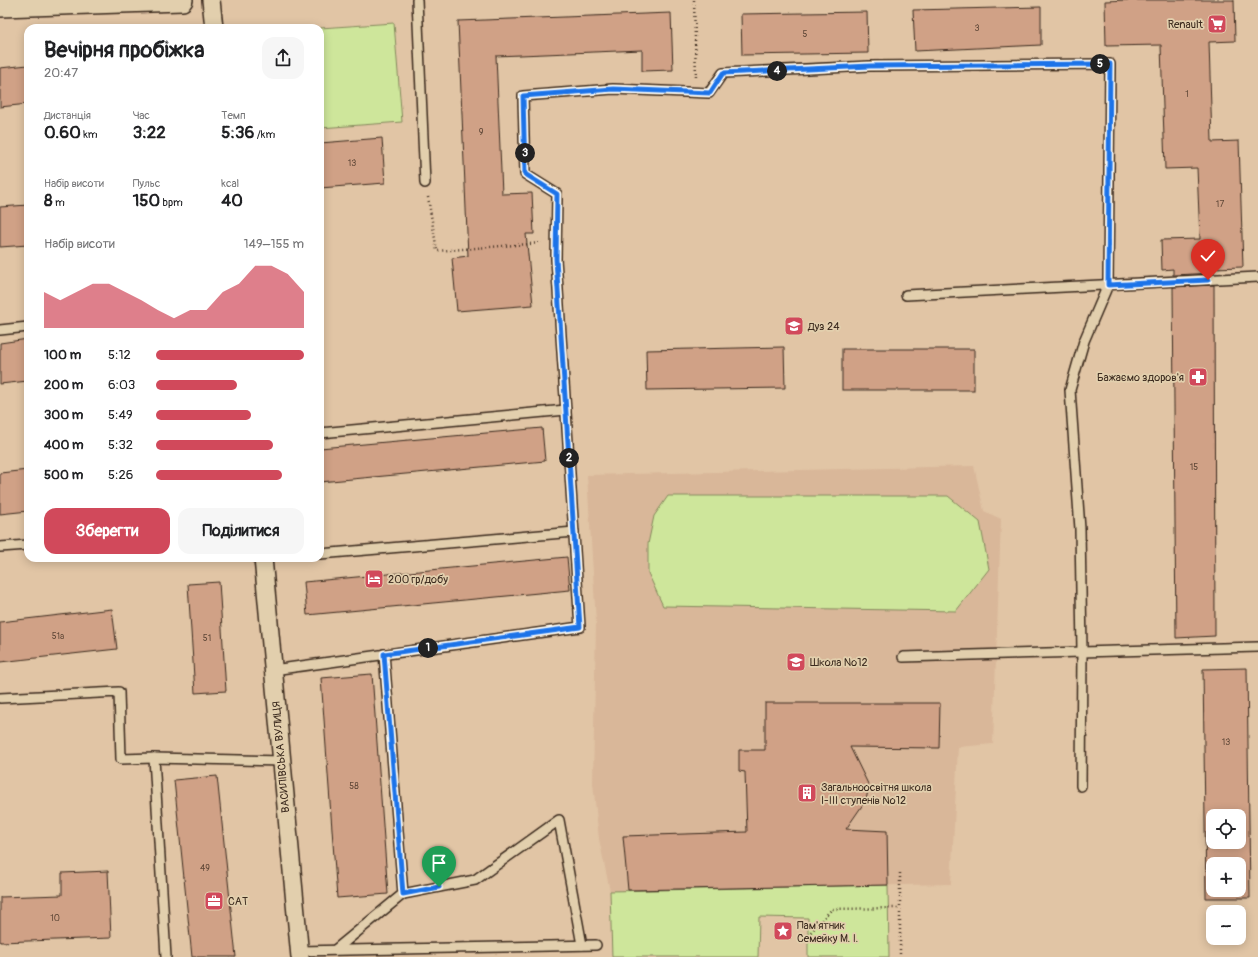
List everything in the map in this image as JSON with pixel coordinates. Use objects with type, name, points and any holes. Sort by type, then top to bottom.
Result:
[{"type":"street","points":[[0,6],[34,2],[182,0]]},
{"type":"street","points":[[211,0],[214,24]]},
{"type":"street","name":"ВАСИЛІВСЬКА ВУЛИЦЯ","points":[[263,562],[299,954]]},
{"type":"lane","points":[[417,0],[425,183]]},
{"type":"lane","points":[[273,670],[580,627],[556,242],[557,194],[525,174],[523,96],[613,89],[710,93],[723,73],[870,66],[1110,64],[1108,285],[1084,341],[1070,390],[1080,529],[1082,651],[1081,786]]},
{"type":"lane","points":[[906,295],[1258,277]]},
{"type":"lane","points":[[0,330],[24,327]]},
{"type":"lane","points":[[324,433],[566,410]]},
{"type":"lane","points":[[324,554],[574,532]]},
{"type":"lane","points":[[0,547],[24,545]]},
{"type":"lane","points":[[903,657],[1258,647]]},
{"type":"lane","points":[[384,654],[403,894]]},
{"type":"lane","points":[[0,698],[119,692],[121,758],[282,761]]},
{"type":"lane","points":[[154,758],[166,957]]},
{"type":"lane","points":[[335,950],[403,894],[475,880],[559,820],[582,945]]},
{"type":"lane","points":[[299,954],[335,950],[596,945]]},
{"type":"path","points":[[694,0],[696,93]]},
{"type":"path","points":[[425,183],[437,251],[556,242]]},
{"type":"path","points":[[900,873],[900,957]]},
{"type":"path","points":[[808,935],[832,909],[899,908]]},
{"type":"shaded area","name":"Школа №12","points":[[974,466],[984,511],[1001,519],[993,744],[958,747],[951,884],[610,891],[599,839],[593,783],[596,622],[587,475]]},
{"type":"green space","points":[[394,23],[402,122],[324,128],[324,28]]},
{"type":"green space","points":[[668,496],[948,496],[980,522],[989,569],[956,611],[663,606],[648,573],[648,544],[654,516]]},
{"type":"green space","points":[[888,885],[889,957],[808,957],[808,918],[759,917],[758,957],[612,957],[610,891]]},
{"type":"building","points":[[1234,0],[1235,41],[1209,42],[1212,142],[1239,141],[1243,267],[1214,268],[1214,273],[1173,275],[1173,269],[1162,270],[1161,240],[1200,239],[1197,168],[1165,169],[1161,45],[1106,46],[1105,1]]},
{"type":"building","points":[[1041,7],[1041,45],[915,51],[913,10]]},
{"type":"building","points":[[867,12],[868,53],[742,55],[741,14]]},
{"type":"building","points":[[671,13],[673,70],[642,71],[642,50],[496,56],[502,194],[532,193],[534,234],[526,234],[533,305],[457,311],[452,258],[468,256],[458,21]]},
{"type":"building","points":[[24,65],[24,104],[0,107],[0,68]]},
{"type":"building","points":[[382,138],[385,183],[324,188],[324,143]]},
{"type":"building","points":[[24,205],[24,245],[0,247],[0,207]]},
{"type":"building","points":[[1214,285],[1215,636],[1176,638],[1173,287]]},
{"type":"building","points":[[24,340],[24,381],[0,384],[0,343]]},
{"type":"building","points":[[784,347],[785,388],[647,390],[646,350]]},
{"type":"building","points":[[842,349],[974,349],[974,390],[842,390]]},
{"type":"building","points":[[542,428],[545,461],[324,482],[324,448]]},
{"type":"building","points":[[24,470],[24,511],[0,514],[0,473]]},
{"type":"building","points":[[567,557],[570,590],[307,615],[304,582]]},
{"type":"building","points":[[219,582],[226,691],[195,693],[188,584]]},
{"type":"building","points":[[112,609],[117,649],[0,662],[0,622]]},
{"type":"building","points":[[1247,668],[1250,898],[1206,898],[1203,669]]},
{"type":"building","points":[[372,674],[388,894],[337,898],[321,678]]},
{"type":"building","name":"Загальноосвітня школа І-ІІІ ступенів №12","points":[[765,703],[940,703],[939,748],[850,747],[869,786],[866,800],[846,829],[887,831],[888,885],[628,890],[623,836],[747,832],[745,772],[739,771],[739,750],[765,750]]},
{"type":"building","points":[[217,776],[236,957],[192,957],[174,780]]},
{"type":"building","points":[[108,871],[111,938],[0,942],[0,897],[62,895],[62,873]]},
{"type":"place","name":"Renault","points":[[1217,24]]},
{"type":"place","name":"Дуз 24","points":[[794,326]]},
{"type":"place","name":"Бажаємо здоров'я","points":[[1198,377]]},
{"type":"place","name":"200 гр/добу","points":[[374,579]]},
{"type":"place","name":"Школа №12","points":[[796,662]]},
{"type":"place","name":"Загальноосвітня школа І-ІІІ ступенів №12","points":[[807,793]]},
{"type":"place","name":"САТ","points":[[214,901]]},
{"type":"place","name":"Пам'ятник Семейку М. І.","points":[[783,931]]},
{"type":"route","points":[[439,887],[403,894],[384,654],[580,627],[556,259],[557,194],[525,174],[523,96],[613,89],[710,93],[723,73],[870,66],[1110,64],[1108,285],[1208,280]]}]
